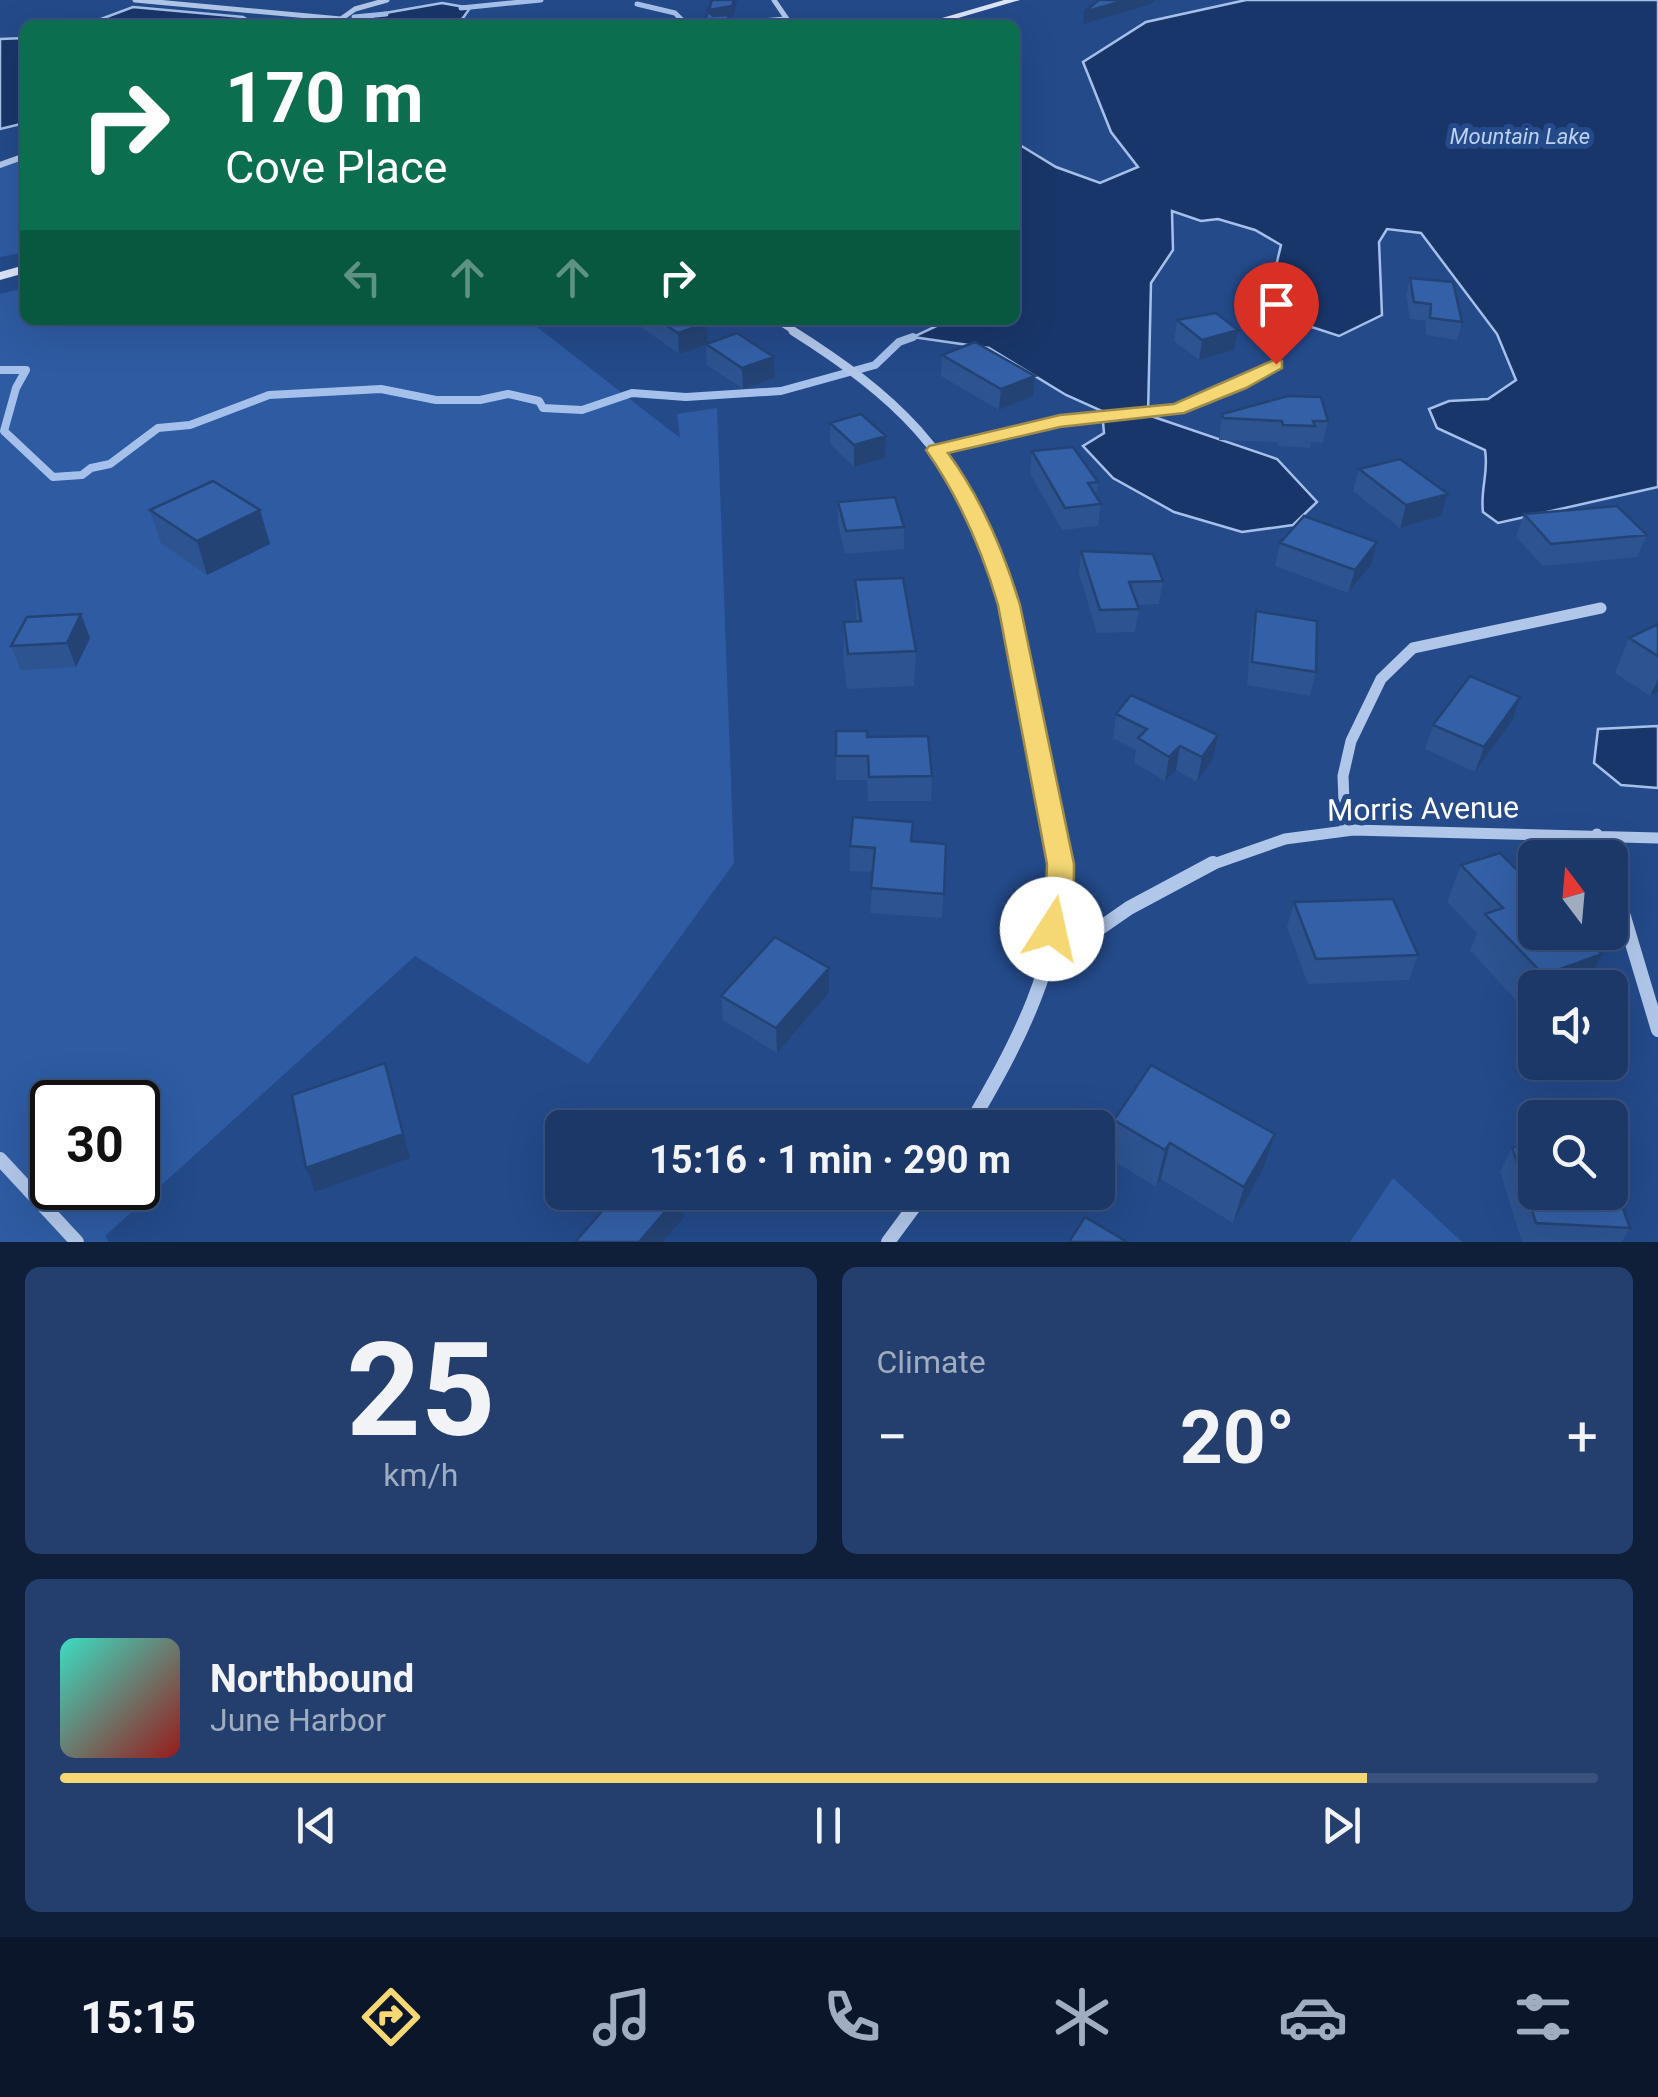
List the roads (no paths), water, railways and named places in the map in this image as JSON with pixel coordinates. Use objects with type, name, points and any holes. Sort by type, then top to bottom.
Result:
[{"type":"main road","points":[[942,20],[1016,0]]},
{"type":"street","points":[[135,0],[344,20]]},
{"type":"street","points":[[341,18],[355,9],[387,0]]},
{"type":"street","points":[[765,20],[785,18],[774,0]]},
{"type":"street","points":[[783,325],[848,369],[903,414],[936,450],[958,480],[997,566],[1039,740],[1060,864],[1060,891],[1044,967],[1004,1067],[979,1110]]},
{"type":"street","points":[[936,450],[1074,419],[1153,414],[1214,395],[1276,364]]},
{"type":"street","points":[[1344,829],[1343,776],[1351,742],[1380,679],[1413,648],[1601,608]]},
{"type":"street","name":"Morris Avenue","points":[[1044,967],[1122,909],[1226,858],[1285,839],[1344,829],[1658,838]]},
{"type":"street","points":[[1597,834],[1599,840]]},
{"type":"street","points":[[1628,930],[1658,1030]]},
{"type":"street","points":[[0,1158],[78,1242]]},
{"type":"street","points":[[888,1242],[911,1210]]},
{"type":"water","name":"Mountain Lake","points":[[1246,0],[1658,0],[1658,487],[1498,523],[1483,512],[1485,450],[1437,428],[1429,409],[1449,401],[1488,399],[1516,380],[1497,334],[1421,233],[1387,229],[1379,242],[1382,315],[1339,336],[1284,318],[1272,283],[1281,245],[1255,230],[1218,219],[1201,221],[1172,211],[1173,250],[1151,283],[1148,415],[1277,459],[1317,502],[1293,525],[1242,532],[1174,512],[1113,478],[1083,446],[1104,433],[1102,411],[1066,395],[989,348],[913,337],[938,325],[1020,325],[1020,145],[1056,167],[1100,183],[1138,167],[1111,132],[1083,62],[1146,22]]},
{"type":"water","points":[[442,3],[470,8],[460,20],[371,20],[374,15]]},
{"type":"water","points":[[133,7],[248,20],[98,20]]},
{"type":"water","points":[[20,38],[20,124],[0,129],[0,39]]},
{"type":"water","points":[[1658,726],[1658,788],[1621,785],[1594,763],[1598,729]]},
{"type":"waterway","points":[[461,8],[541,0]]},
{"type":"waterway","points":[[637,4],[675,13],[682,20]]},
{"type":"waterway","points":[[354,17],[386,14]]},
{"type":"waterway","points":[[0,370],[26,370],[16,388],[4,431],[53,477],[82,475],[91,468],[110,464],[158,428],[190,425],[269,395],[381,389],[436,400],[480,400],[508,394],[539,401],[543,408],[582,410],[632,393],[686,397],[781,391],[875,365],[899,342],[913,337]]}]
